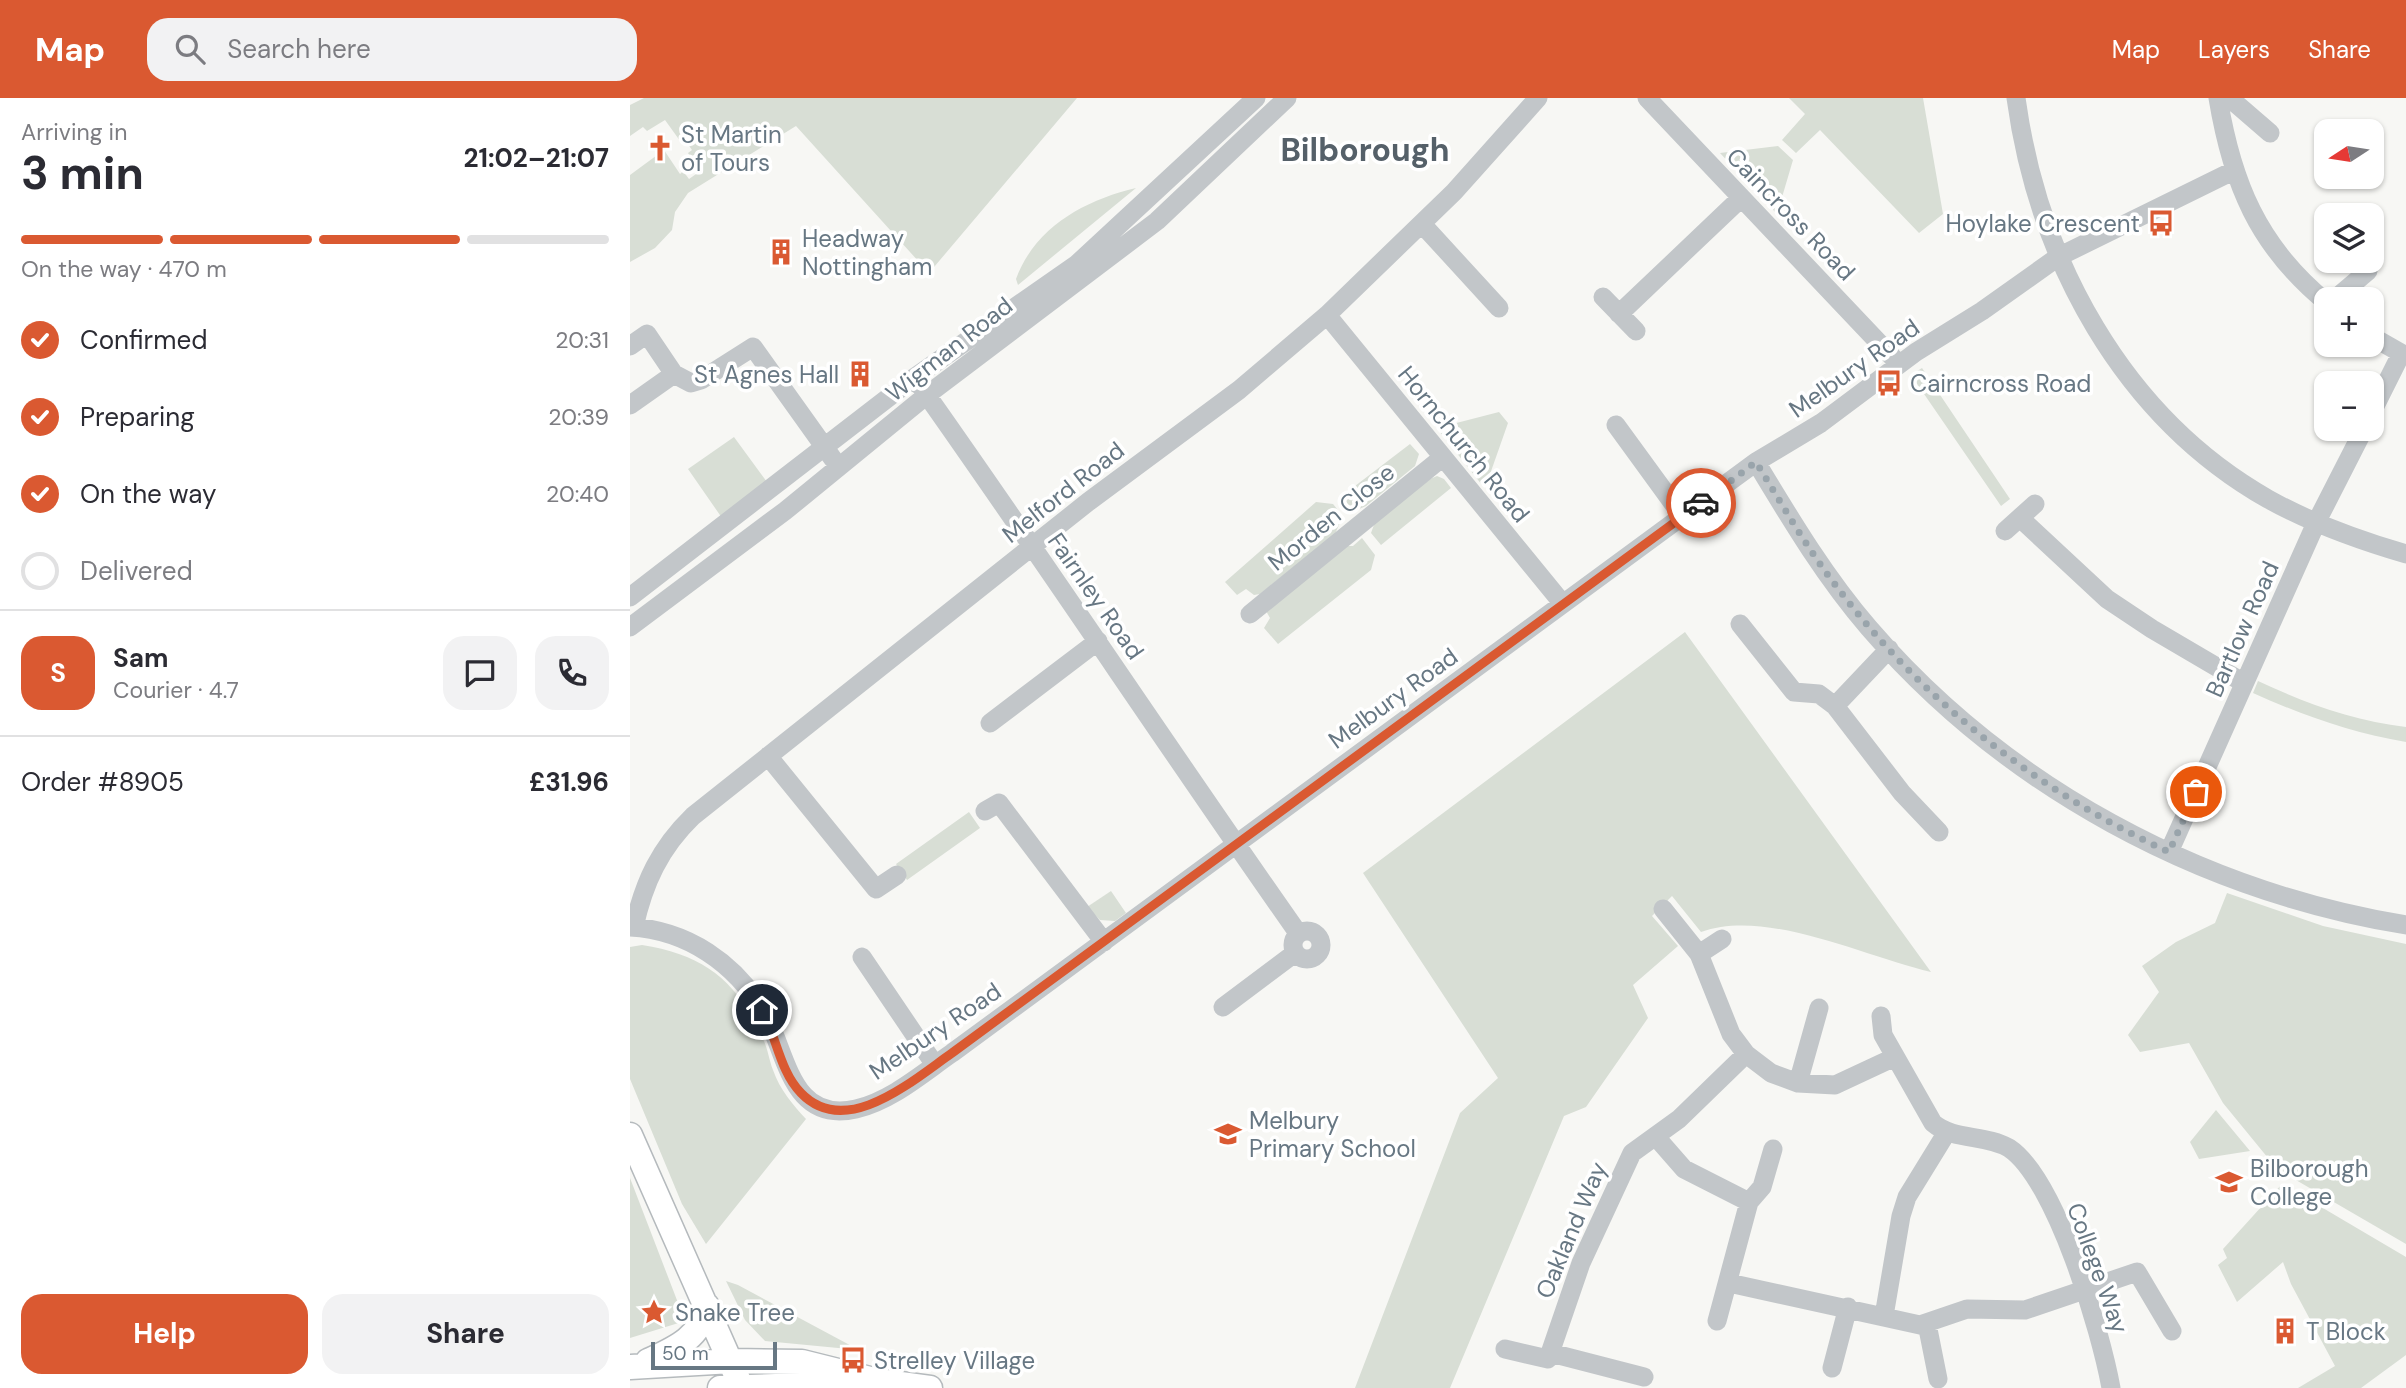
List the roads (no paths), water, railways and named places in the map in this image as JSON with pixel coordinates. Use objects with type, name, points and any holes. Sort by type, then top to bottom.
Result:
[{"type":"main road","points":[[630,1135],[732,1361],[734,1387],[801,1387],[878,1381]]},
{"type":"main road","points":[[636,1366],[676,1349],[694,1336],[703,1322],[707,1306]]},
{"type":"main road","points":[[636,1366],[732,1361],[802,1362],[878,1381],[930,1388]]},
{"type":"street","name":"Wigman Road","points":[[630,597],[915,377],[1077,264],[1256,98]]},
{"type":"street","name":"Wigman Road","points":[[630,627],[841,467],[927,395],[1157,221],[1287,98]]},
{"type":"street","name":"Melford Road","points":[[632,927],[653,867],[671,838],[768,756],[1031,547],[1239,390],[1328,315],[1422,224],[1538,98]]},
{"type":"street","name":"Caincross Road","points":[[1647,98],[1899,364]]},
{"type":"street","points":[[2016,98],[2024,154],[2057,257],[2106,348],[2157,412],[2203,453],[2252,489],[2316,523],[2406,554]]},
{"type":"street","points":[[2270,133],[2233,101],[2219,100],[2233,171],[2267,241],[2314,291]]},
{"type":"street","name":"Melbury Road","points":[[632,927],[671,934],[693,943],[727,965],[762,1010],[788,1073],[800,1093],[820,1108],[840,1111],[870,1104],[935,1065],[1756,462],[1821,424],[1899,364],[2057,257],[2233,171]]},
{"type":"street","points":[[1619,314],[1741,198]]},
{"type":"street","points":[[1422,224],[1499,308]]},
{"type":"street","points":[[2349,287],[2366,273]]},
{"type":"street","points":[[1603,297],[1636,331]]},
{"type":"street","name":"Hornchurch Road","points":[[1328,315],[1563,604]]},
{"type":"street","points":[[630,346],[647,334],[674,373],[691,383],[702,380],[753,347],[824,449],[841,467]]},
{"type":"street","points":[[2384,343],[2404,355],[2384,391]]},
{"type":"street","points":[[630,405],[674,373]]},
{"type":"street","name":"Fairnley Road","points":[[915,377],[1098,640],[1234,844],[1296,943],[1223,1007]]},
{"type":"street","points":[[1616,425],[1683,517]]},
{"type":"street","name":"Bartlow Road","points":[[2169,852],[2316,523],[2358,441]]},
{"type":"street","name":"Morden Close","points":[[1250,614],[1443,457]]},
{"type":"street","points":[[1756,462],[1799,534],[1839,590],[1889,649],[1936,695],[2014,762],[2112,824],[2234,881],[2287,898],[2406,925]]},
{"type":"street","points":[[2035,504],[2013,524],[2107,599],[2163,636],[2244,683]]},
{"type":"street","points":[[1740,624],[1794,692],[1819,694],[1835,706],[1902,793],[1940,832]]},
{"type":"street","points":[[990,723],[1098,640]]},
{"type":"street","points":[[1835,706],[1889,649]]},
{"type":"street","points":[[768,756],[876,889],[897,875]]},
{"type":"street","points":[[985,811],[999,803],[1104,942]]},
{"type":"street","points":[[1663,909],[1699,954],[1721,1015],[1746,1054],[1771,1073],[1798,1083],[1835,1085],[1895,1057]]},
{"type":"street","points":[[1699,954],[1722,939]]},
{"type":"street","points":[[862,957],[935,1065]]},
{"type":"street","points":[[1798,1083],[1818,1008]]},
{"type":"street","points":[[1881,1016],[1883,1035],[1926,1113],[1947,1132],[1907,1197],[1901,1216],[1884,1315]]},
{"type":"street","name":"Oakland Way","points":[[1551,1353],[1581,1263],[1626,1162],[1632,1153],[1656,1137],[1746,1054]]},
{"type":"street","name":"College Way","points":[[1947,1132],[1988,1140],[2007,1147],[2022,1159],[2036,1180],[2069,1245],[2085,1289],[2111,1388]]},
{"type":"street","points":[[1656,1137],[1684,1169],[1749,1202]]},
{"type":"street","points":[[1717,1321],[1749,1202],[1762,1188],[1773,1149]]},
{"type":"street","points":[[1729,1283],[1884,1315],[1910,1324],[1927,1324],[1967,1309],[2025,1310],[2137,1272],[2172,1331]]},
{"type":"street","points":[[1832,1368],[1848,1307]]},
{"type":"street","points":[[1927,1324],[1938,1378]]},
{"type":"street","points":[[1505,1349],[1548,1359],[1551,1353],[1644,1377]]},
{"type":"place","name":"St Martin of Tours","points":[[660,148]]},
{"type":"place","name":"Hoylake Crescent","points":[[2161,223]]},
{"type":"place","name":"Headway Nottingham","points":[[781,252]]},
{"type":"place","name":"St Agnes Hall","points":[[860,374]]},
{"type":"place","name":"Cairncross Road","points":[[1889,383]]},
{"type":"place","name":"Melbury Primary School","points":[[1228,1134]]},
{"type":"place","name":"Bilborough College","points":[[2229,1182]]},
{"type":"place","name":"Snake Tree","points":[[654,1312]]},
{"type":"place","name":"T Block","points":[[2285,1331]]},
{"type":"place","name":"Strelley Village","points":[[853,1360]]},
{"type":"district","name":"Bilborough","points":[[1365,150]]}]
